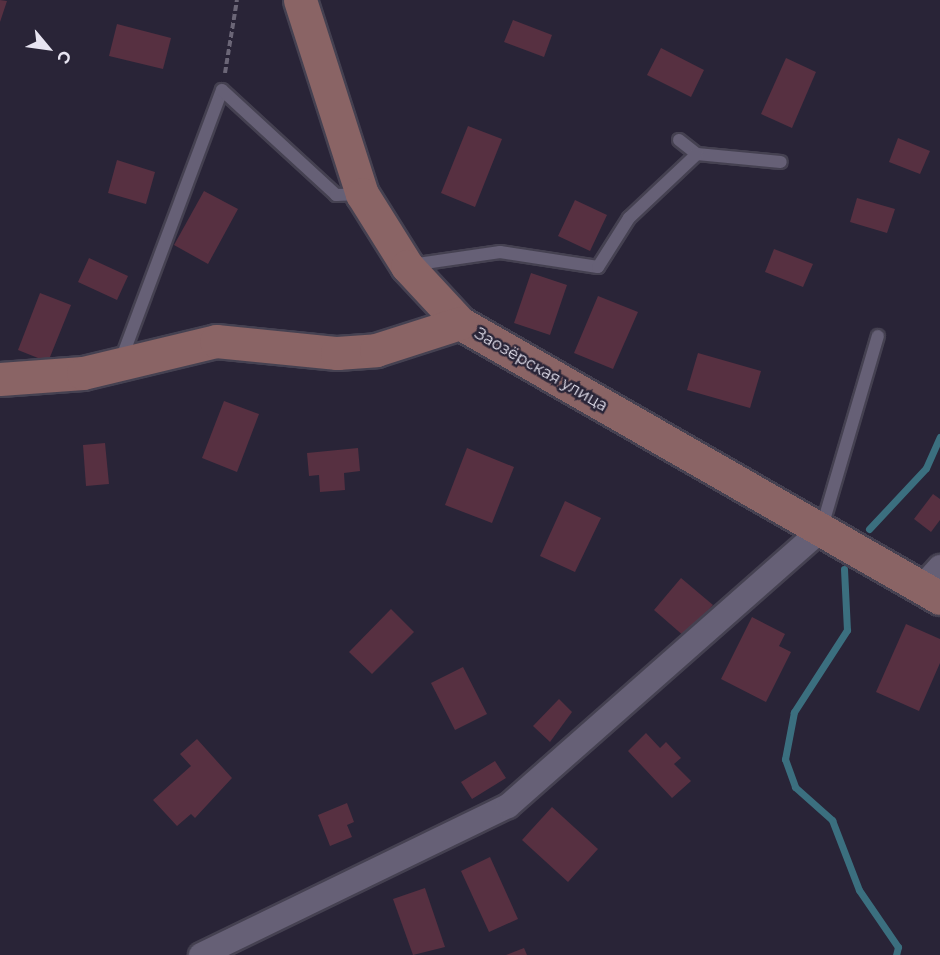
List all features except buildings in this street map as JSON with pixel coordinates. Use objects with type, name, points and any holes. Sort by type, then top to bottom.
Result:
[{"type":"street","name":"Заозёрская улица","points":[[300,0],[362,194],[407,266],[460,323],[821,530],[934,584]]},
{"type":"street","points":[[0,379],[83,373],[121,360],[216,341],[337,352],[376,350],[460,323]]},
{"type":"street","points":[[201,955],[508,806],[821,530]]},
{"type":"lane","points":[[121,360],[222,90],[336,195],[362,194]]},
{"type":"lane","points":[[679,140],[697,154],[781,162]]},
{"type":"lane","points":[[407,266],[500,252],[598,267],[629,218],[697,154]]},
{"type":"lane","points":[[821,530],[878,336]]},
{"type":"path","points":[[222,90],[237,0]]},
{"type":"waterway","points":[[869,529],[926,468],[940,437]]},
{"type":"waterway","points":[[844,569],[847,630],[794,712],[785,759],[795,787],[832,820],[859,890],[898,947],[896,955]]}]
